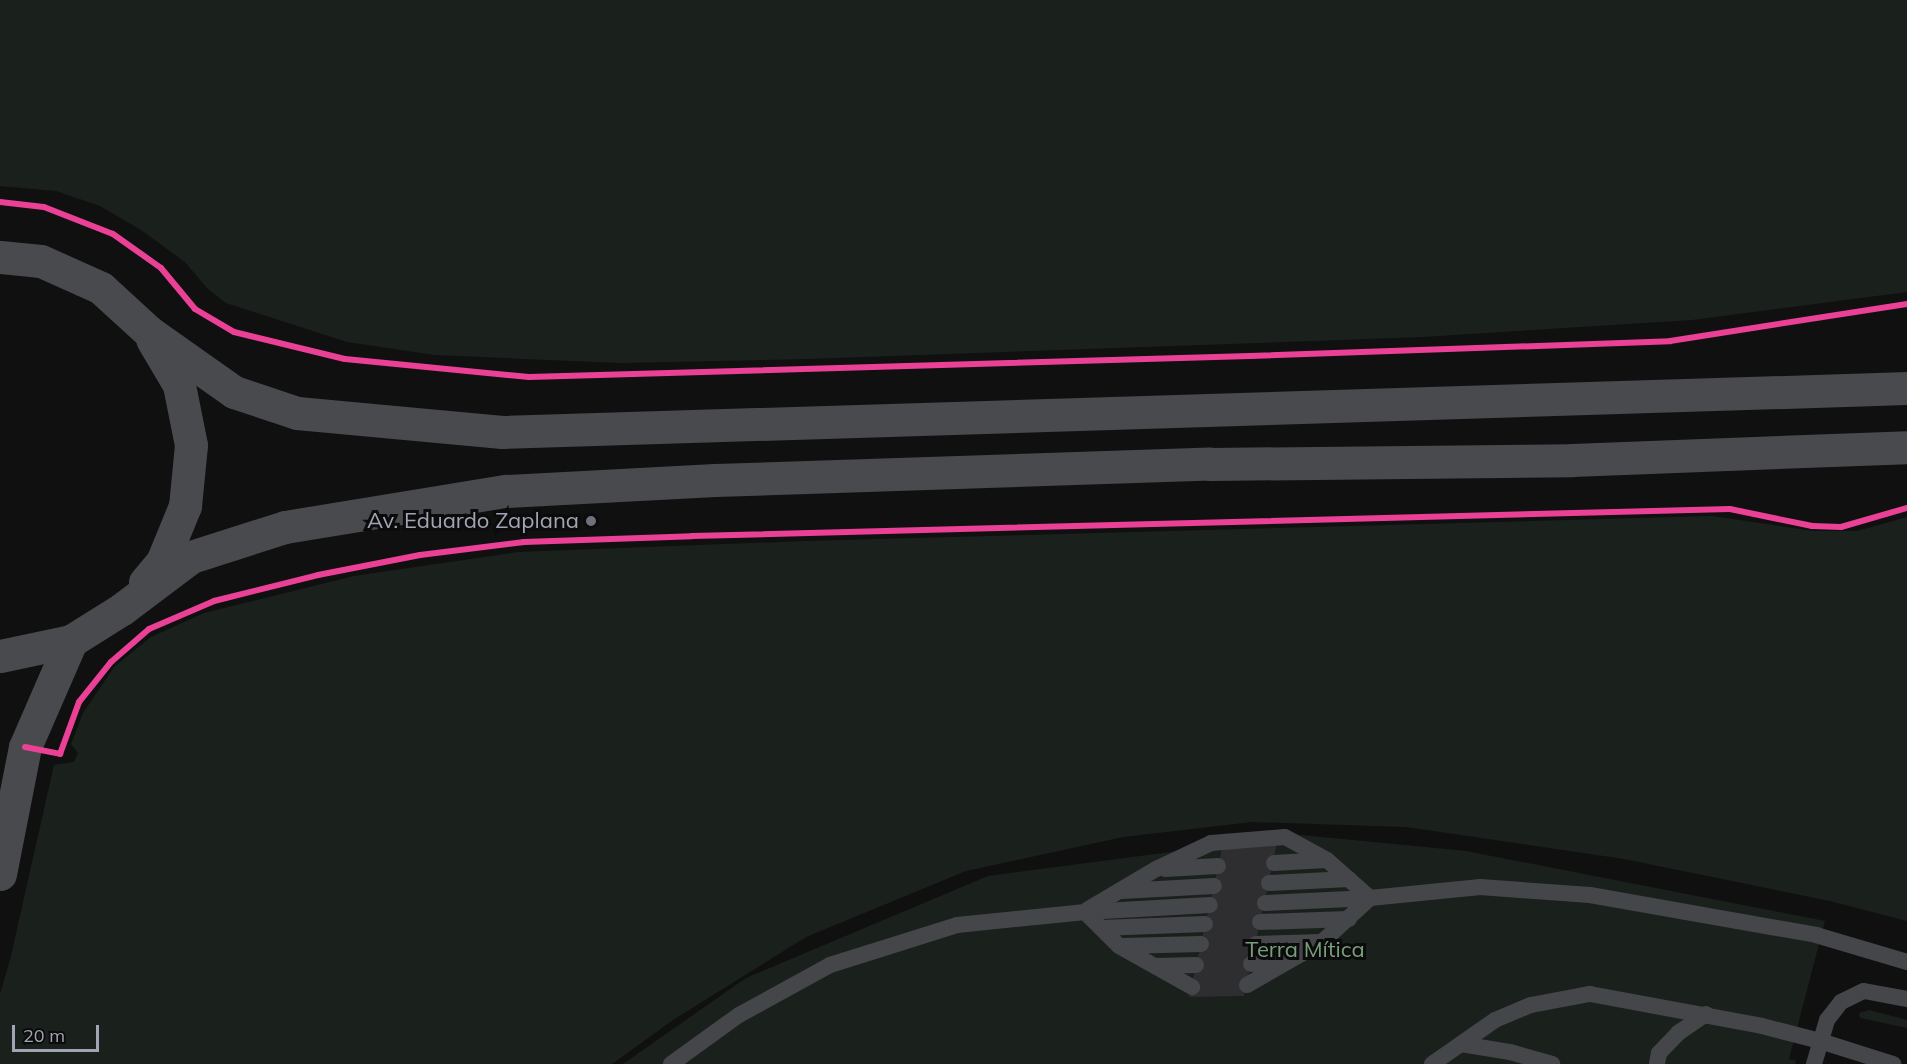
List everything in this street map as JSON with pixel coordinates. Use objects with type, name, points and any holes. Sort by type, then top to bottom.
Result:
[{"type":"main road","points":[[0,257],[41,261],[101,288],[148,332],[234,392],[297,413],[502,432],[1907,388]]},
{"type":"main road","points":[[122,609],[162,562],[186,506],[191,445],[179,385],[148,332]]},
{"type":"main road","points":[[0,656],[71,641],[122,609],[191,557],[285,527],[400,506],[506,491],[750,479],[1210,464],[1572,460],[1907,447]]},
{"type":"main road","points":[[0,874],[25,747],[71,641]]},
{"type":"lane","points":[[1085,912],[1156,869],[1211,843],[1285,837],[1327,860],[1370,898]]},
{"type":"lane","points":[[1274,863],[1327,860]]},
{"type":"lane","points":[[1156,869],[1218,866]]},
{"type":"lane","points":[[1269,883],[1349,879]]},
{"type":"lane","points":[[1118,891],[1214,886]]},
{"type":"lane","points":[[1265,903],[1370,898],[1480,887],[1590,895],[1816,935],[1907,962]]},
{"type":"lane","points":[[1246,985],[1322,942],[1370,898]]},
{"type":"lane","points":[[671,1064],[738,1015],[830,965],[957,925],[1085,912],[1210,905]]},
{"type":"lane","points":[[1085,912],[1119,946],[1192,987]]},
{"type":"lane","points":[[1260,922],[1349,919]]},
{"type":"lane","points":[[1101,928],[1205,924]]},
{"type":"lane","points":[[1256,944],[1322,942]]},
{"type":"lane","points":[[1119,946],[1201,945]]},
{"type":"lane","points":[[1251,964],[1286,963]]},
{"type":"lane","points":[[1154,966],[1196,965]]},
{"type":"lane","points":[[1814,1064],[1827,1020],[1841,1002],[1864,991],[1907,999]]},
{"type":"lane","points":[[1432,1064],[1496,1020],[1531,1005],[1590,994],[1706,1014],[1820,1041],[1893,1064]]},
{"type":"lane","points":[[1658,1064],[1659,1053],[1678,1033],[1706,1014]]},
{"type":"lane","points":[[1461,1044],[1510,1052],[1552,1064]]},
{"type":"green space","points":[[0,0],[1907,0],[1907,292],[1692,320],[1423,337],[807,359],[621,363],[435,355],[347,342],[226,303],[207,288],[185,262],[141,230],[100,206],[56,191],[0,186]]},
{"type":"green space","points":[[1712,516],[1813,531],[1857,531],[1907,517],[1907,921],[1830,901],[1624,859],[1406,827],[1252,822],[1123,837],[966,871],[806,937],[673,1020],[612,1064],[0,1064],[0,994],[10,960],[54,765],[74,762],[78,753],[71,744],[83,713],[114,667],[151,637],[204,613],[354,576],[518,552],[805,541]]},
{"type":"green space","name":"Terra Mítica","points":[[1301,835],[1466,851],[1825,921],[1789,1059],[1796,1061],[1795,1064],[623,1064],[746,978],[988,876]]},
{"type":"green space","points":[[1869,1010],[1907,1020],[1907,1028],[1860,1018],[1859,1013]]},
{"type":"building","points":[[1277,843],[1244,996],[1189,997],[1222,849]]},
{"type":"cycle path","points":[[0,202],[44,207],[113,234],[161,268],[195,309],[234,332],[345,359],[529,377],[1670,341],[1907,304]]},
{"type":"cycle path","points":[[25,747],[60,754],[79,702],[111,662],[149,629],[214,601],[318,575],[420,555],[524,542],[692,536],[1730,509],[1812,526],[1841,527],[1907,508]]},
{"type":"place","name":"Av. Eduardo Zaplana","points":[[591,521]]}]
